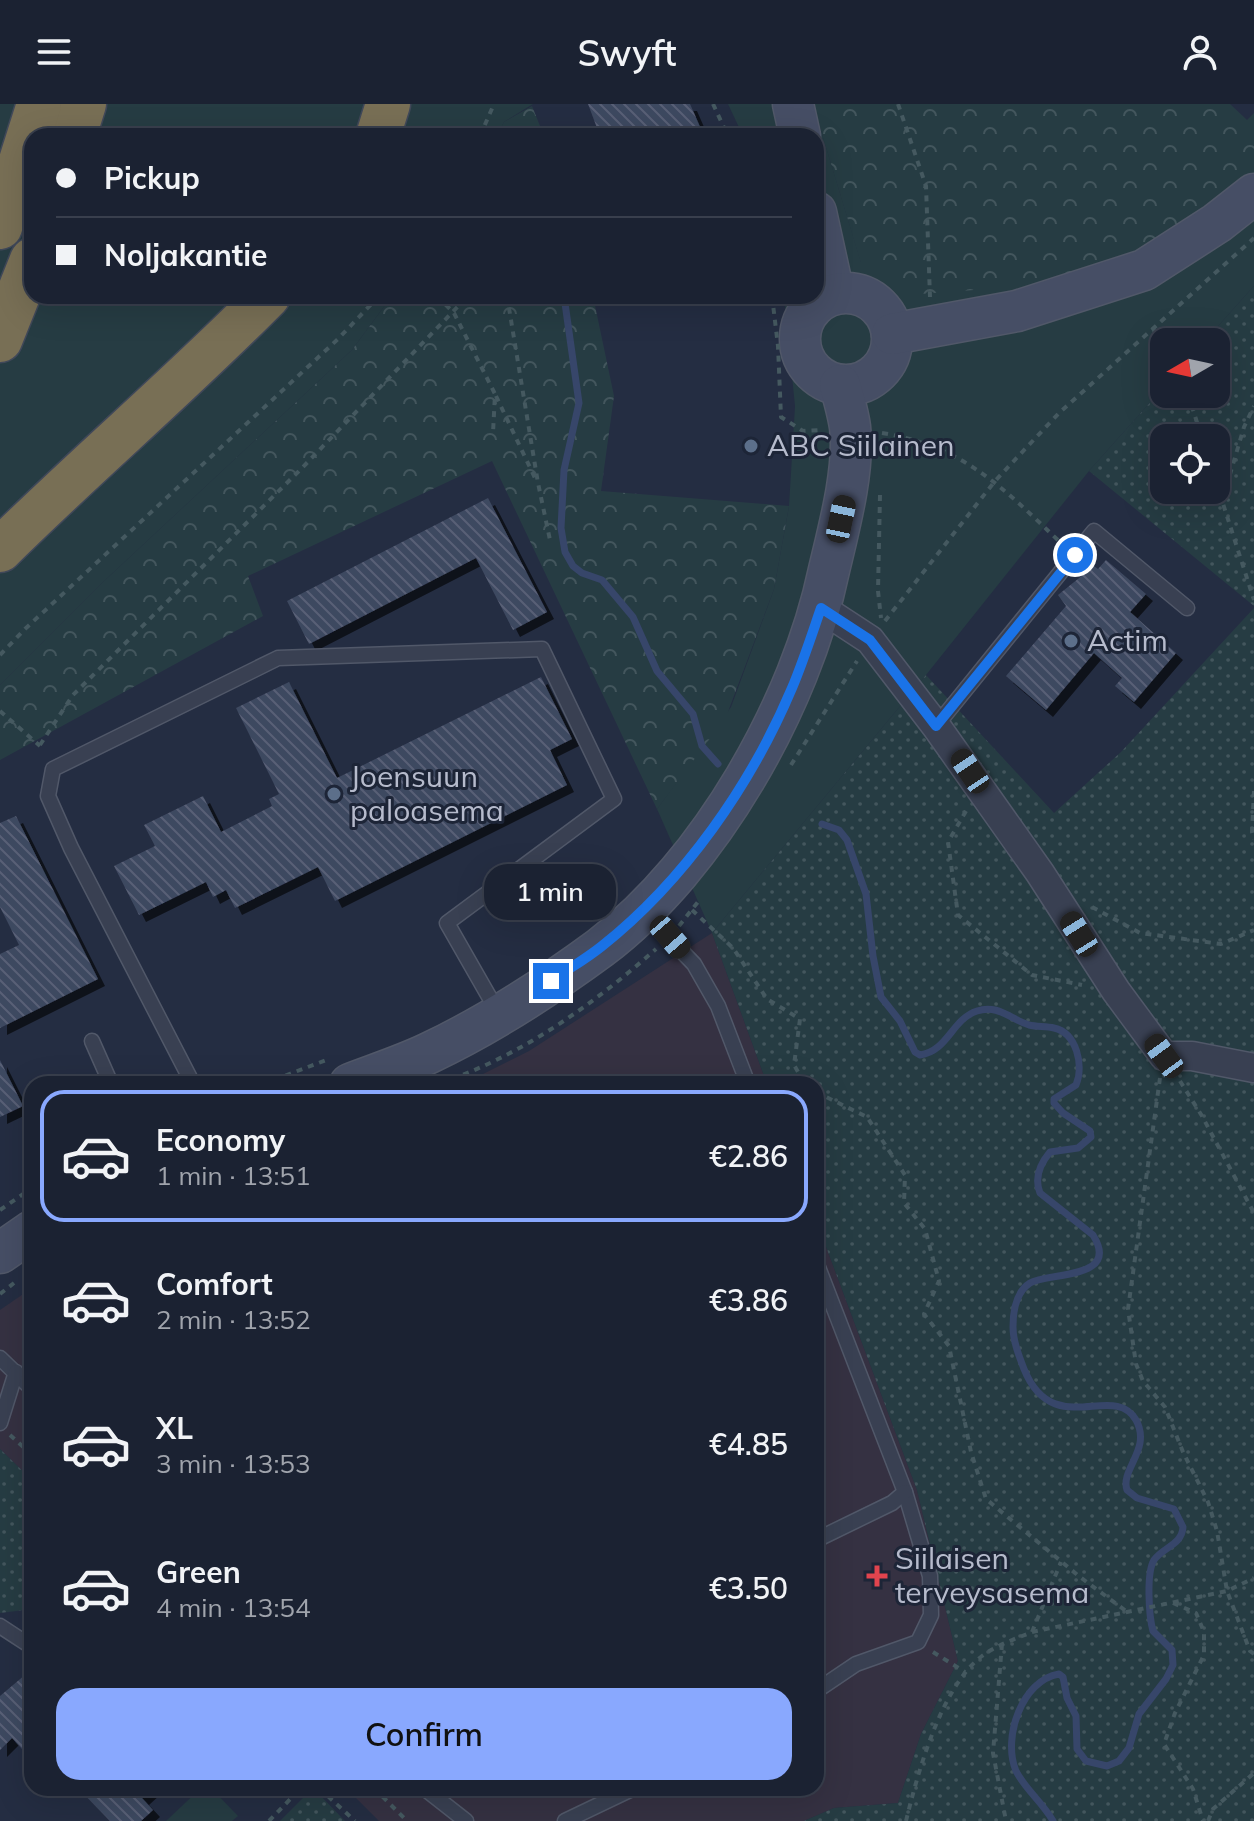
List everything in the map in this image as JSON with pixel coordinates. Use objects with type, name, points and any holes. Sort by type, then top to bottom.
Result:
[{"type":"highway","points":[[0,148],[12,104]]},
{"type":"highway","points":[[30,128],[39,104]]},
{"type":"highway","points":[[76,128],[84,104]]},
{"type":"highway","points":[[380,128],[388,104]]},
{"type":"highway","points":[[3,201],[24,144]]},
{"type":"highway","points":[[0,340],[24,280]]},
{"type":"highway","points":[[0,550],[72,478],[260,304]]},
{"type":"main road","points":[[793,104],[798,128]]},
{"type":"main road","points":[[892,334],[1017,311],[1144,270],[1217,223],[1254,194]]},
{"type":"main road","points":[[824,248],[834,294]]},
{"type":"main road","points":[[816,304],[801,327],[800,343],[804,359],[813,372],[840,385],[857,384],[871,378],[883,367],[891,352],[892,334],[888,318],[878,305],[865,296],[849,292],[824,299]]},
{"type":"main road","points":[[371,1076],[426,1055],[499,1014],[601,947],[641,910],[698,848],[736,791],[791,689],[821,608],[846,493],[850,428],[840,385]]},
{"type":"main road","points":[[0,1253],[24,1236]]},
{"type":"street","points":[[821,608],[876,633],[1116,991],[1164,1056],[1192,1056],[1254,1068]]},
{"type":"lane","points":[[936,726],[1094,531],[1187,608]]},
{"type":"lane","points":[[189,1076],[71,848],[48,796],[53,769],[278,658],[542,649],[614,799],[447,923],[499,1014]]},
{"type":"lane","points":[[641,910],[694,964],[718,1006],[745,1076]]},
{"type":"lane","points":[[92,1041],[107,1076]]},
{"type":"lane","points":[[824,1283],[905,1492],[930,1576],[931,1615],[918,1642],[856,1664],[824,1686]]},
{"type":"lane","points":[[0,1358],[24,1380]]},
{"type":"lane","points":[[0,1424],[16,1372]]},
{"type":"lane","points":[[824,1536],[892,1503],[905,1492]]},
{"type":"lane","points":[[0,1626],[24,1642]]},
{"type":"lane","points":[[434,1796],[466,1821]]},
{"type":"lane","points":[[565,1821],[617,1796]]},
{"type":"path","points":[[484,128],[494,104]]},
{"type":"path","points":[[713,104],[724,128]]},
{"type":"path","points":[[898,104],[926,186],[931,327]]},
{"type":"path","points":[[1153,328],[1254,238]]},
{"type":"path","points":[[0,655],[275,399],[371,304]]},
{"type":"path","points":[[445,304],[454,313],[538,483]]},
{"type":"path","points":[[40,745],[73,695],[461,304]]},
{"type":"path","points":[[508,304],[550,540]]},
{"type":"path","points":[[786,773],[876,633],[995,481],[1059,413],[1150,331]]},
{"type":"path","points":[[493,433],[495,394]]},
{"type":"path","points":[[1230,474],[1244,427],[1254,406]]},
{"type":"path","points":[[995,481],[1075,555]]},
{"type":"path","points":[[876,633],[880,490]]},
{"type":"path","points":[[1223,504],[1254,600]]},
{"type":"path","points":[[0,711],[40,745],[53,769]]},
{"type":"path","points":[[980,786],[948,842],[958,915],[1032,975],[1116,991]]},
{"type":"path","points":[[1254,791],[1254,839]]},
{"type":"path","points":[[1045,881],[1140,933],[1221,944],[1254,930]]},
{"type":"path","points":[[460,1076],[501,1059],[543,1034],[632,970],[670,937],[705,893]]},
{"type":"path","points":[[692,910],[733,948],[767,999],[800,1019],[794,1065],[800,1076]]},
{"type":"path","points":[[1164,1056],[1202,1116],[1254,1213]]},
{"type":"path","points":[[1164,1056],[1129,1298],[1131,1338],[1143,1381],[1165,1407],[1208,1502],[1217,1531],[1227,1591],[1250,1651],[1254,1654]]},
{"type":"path","points":[[824,1096],[867,1117],[905,1175],[904,1203],[925,1229],[939,1281],[924,1314],[949,1346],[971,1452],[986,1499],[1126,1611]]},
{"type":"path","points":[[0,1210],[24,1194]]},
{"type":"path","points":[[0,1424],[24,1447]]},
{"type":"path","points":[[1032,1632],[1061,1562]]},
{"type":"path","points":[[906,1821],[930,1736],[965,1672],[982,1656],[1032,1632],[1227,1591],[1254,1578]]},
{"type":"path","points":[[1171,1602],[1196,1613],[1204,1632],[1204,1655],[1175,1713],[1164,1744],[1193,1789],[1206,1821]]},
{"type":"path","points":[[918,1642],[965,1672]]},
{"type":"path","points":[[1002,1644],[993,1753],[1006,1821]]},
{"type":"path","points":[[1206,1821],[1213,1809],[1254,1773]]},
{"type":"path","points":[[269,1821],[293,1796]]},
{"type":"path","points":[[328,1796],[355,1821]]},
{"type":"path","points":[[382,1796],[407,1821]]},
{"type":"shaded area","points":[[712,933],[764,1076],[479,1076],[529,1051]]},
{"type":"shaded area","name":"Siilaisen terveysasema","points":[[824,1241],[917,1490],[958,1661],[921,1734],[898,1803],[834,1808],[804,1821],[379,1821],[354,1796],[824,1796]]},
{"type":"shaded area","points":[[24,1294],[24,1472],[0,1449],[0,1310]]},
{"type":"green space","points":[[0,104],[533,104],[504,122],[501,128],[24,128],[24,304],[386,304],[352,350],[100,585],[0,685]]},
{"type":"green space","points":[[728,104],[813,104],[820,128],[739,128]]},
{"type":"green space","points":[[813,104],[1230,104],[1247,120],[1254,113],[1254,179],[1142,261],[1000,288],[921,294],[861,263],[824,140],[824,128],[820,128]]},
{"type":"green space","points":[[532,106],[541,128],[501,128],[504,122]]},
{"type":"green space","points":[[824,140],[861,262],[1254,179],[1254,286],[1216,328],[1150,328],[1150,403],[1089,471],[926,675],[712,933],[657,809],[731,707],[774,589],[789,506],[795,406],[785,304],[824,304]]},
{"type":"green space","points":[[1254,286],[1254,606],[1089,471],[1150,403],[1150,408],[1230,408],[1230,328],[1216,328]]},
{"type":"green space","points":[[386,304],[595,304],[614,396],[601,491],[789,506],[774,589],[726,717],[657,809],[492,461],[248,576],[263,616],[0,760],[0,685],[100,585],[352,350]]},
{"type":"green space","points":[[1254,608],[1254,1821],[804,1821],[834,1808],[898,1803],[921,1734],[958,1661],[917,1490],[824,1241],[824,1076],[764,1076],[712,933],[926,675],[1054,813],[1121,752]]},
{"type":"green space","points":[[0,1449],[24,1472],[24,1610],[0,1613]]},
{"type":"green space","points":[[193,1796],[219,1796],[238,1816],[232,1821],[166,1821]]},
{"type":"green space","points":[[305,1796],[321,1796],[345,1821],[280,1821]]},
{"type":"building","points":[[588,104],[690,104],[700,128],[597,128]]},
{"type":"building","points":[[488,498],[547,612],[513,630],[476,558],[309,644],[287,601]]},
{"type":"building","name":"Actim","points":[[1106,560],[1146,594],[1130,612],[1176,653],[1134,702],[1115,686],[1122,678],[1094,653],[1046,710],[1006,676],[1066,606],[1058,595],[1094,566],[1098,569]]},
{"type":"building","points":[[541,677],[572,739],[550,750],[567,785],[335,901],[318,867],[235,908],[226,890],[213,897],[206,882],[139,915],[114,866],[155,846],[144,825],[203,796],[221,832],[272,806],[269,799],[279,794],[236,708],[289,682],[337,778]]},
{"type":"building","points":[[16,816],[98,979],[0,1028],[0,954],[19,945],[0,907],[0,823]]},
{"type":"building","points":[[0,1060],[23,1106],[0,1117]]},
{"type":"building","points":[[24,1676],[24,1751],[12,1738],[0,1750],[0,1696]]},
{"type":"building","points":[[86,1796],[144,1796],[142,1798],[153,1810],[141,1821],[110,1821]]},
{"type":"waterway","points":[[565,304],[579,403],[564,470],[561,528],[565,552],[573,566],[582,573],[602,580],[633,617],[657,671],[693,714],[702,746],[718,764]]},
{"type":"waterway","points":[[822,824],[839,830],[847,840],[866,894],[881,997],[900,1021],[915,1052],[920,1055],[937,1048],[961,1021],[984,1009],[998,1011],[1029,1025],[1062,1031],[1077,1051],[1079,1069],[1076,1085],[1054,1099],[1054,1103],[1090,1131],[1091,1137],[1078,1148],[1050,1152],[1041,1166],[1038,1182],[1040,1193],[1093,1235],[1099,1250],[1098,1260],[1079,1272],[1039,1280],[1025,1287],[1015,1309],[1015,1343],[1036,1390],[1051,1402],[1066,1406],[1113,1406],[1126,1410],[1136,1420],[1140,1440],[1128,1474],[1127,1490],[1137,1498],[1174,1509],[1183,1527],[1176,1542],[1154,1560],[1149,1584],[1153,1631],[1172,1650],[1173,1665],[1139,1714],[1129,1748],[1119,1761],[1107,1766],[1086,1761],[1077,1749],[1076,1716],[1067,1698],[1063,1677],[1059,1674],[1035,1687],[1018,1712],[1012,1743],[1016,1771],[1053,1821]]},
{"type":"place","name":"ABC Siilainen","points":[[751,446]]},
{"type":"place","name":"Actim","points":[[1071,641]]},
{"type":"place","name":"Joensuun paloasema","points":[[334,794]]},
{"type":"place","name":"Siilaisen terveysasema","points":[[877,1576]]},
{"type":"route","points":[[551,981],[601,947],[666,885],[698,848],[766,740],[791,689],[821,608],[870,640],[936,726],[1075,555]]}]
